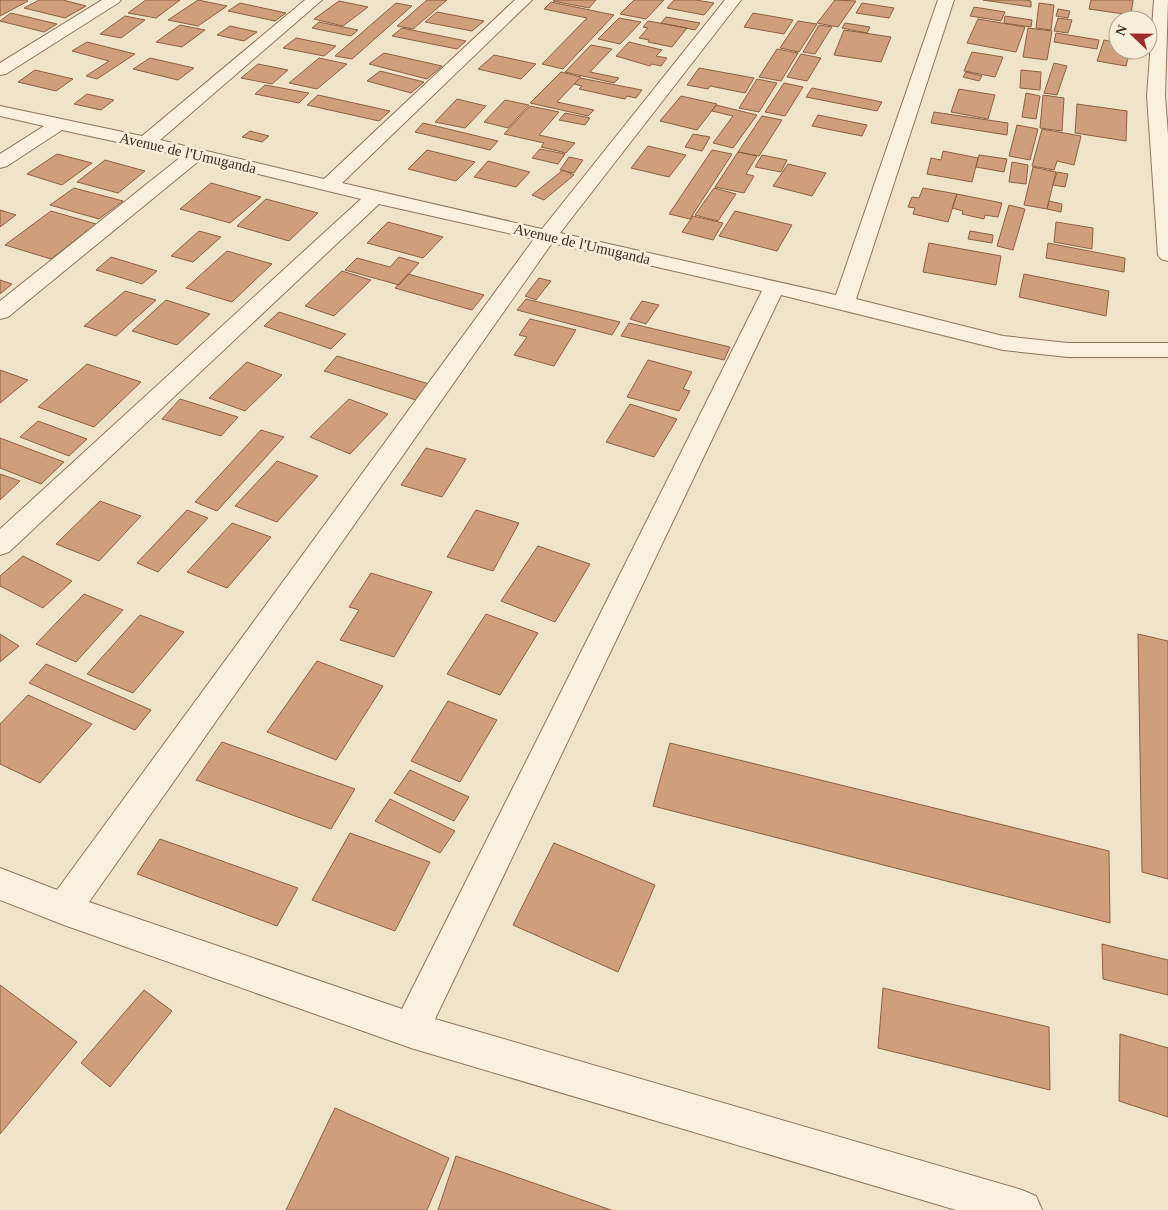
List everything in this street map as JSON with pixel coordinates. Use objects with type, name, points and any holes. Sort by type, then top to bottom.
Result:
[{"type":"street","points":[[0,70],[113,0]]},
{"type":"street","points":[[146,142],[314,0]]},
{"type":"street","points":[[328,186],[524,0]]},
{"type":"street","points":[[64,909],[547,236],[733,0]]},
{"type":"street","points":[[844,303],[946,0]]},
{"type":"street","points":[[1162,0],[1156,96],[1168,255]]},
{"type":"street","name":"Avenue de l'Umuganda","points":[[0,112],[146,142],[375,197],[844,303],[1003,343],[1068,350],[1168,350]]},
{"type":"street","points":[[0,162],[59,124]]},
{"type":"street","points":[[0,312],[196,154]]},
{"type":"street","points":[[0,545],[375,197]]},
{"type":"street","points":[[411,1030],[774,288]]},
{"type":"street","points":[[0,884],[64,909],[411,1030],[1022,1210]]},
{"type":"building","points":[[0,0],[26,0],[28,1],[0,16]]},
{"type":"building","points":[[39,0],[63,0],[86,6],[65,18],[24,8]]},
{"type":"building","points":[[146,0],[180,0],[156,18],[128,13]]},
{"type":"building","points":[[198,0],[227,6],[198,26],[168,20]]},
{"type":"building","points":[[427,0],[447,0],[413,29],[397,26]]},
{"type":"building","points":[[596,0],[589,8],[553,1]]},
{"type":"building","points":[[634,0],[664,0],[646,19],[620,14]]},
{"type":"building","points":[[674,0],[696,0],[714,3],[704,15],[667,8]]},
{"type":"building","points":[[835,0],[856,1],[838,27],[817,23]]},
{"type":"building","points":[[983,0],[1026,0],[1031,1],[1031,7]]},
{"type":"building","points":[[1091,0],[1133,0],[1132,10],[1108,10],[1108,12],[1089,9]]},
{"type":"building","points":[[339,1],[368,7],[343,26],[314,19]]},
{"type":"building","points":[[551,2],[614,15],[563,69],[542,64],[587,18],[544,9]]},
{"type":"building","points":[[240,3],[286,13],[275,21],[228,11]]},
{"type":"building","points":[[396,3],[412,6],[352,59],[335,56]]},
{"type":"building","points":[[862,3],[894,8],[889,18],[856,13]]},
{"type":"building","points":[[1039,3],[1054,5],[1051,30],[1036,28]]},
{"type":"building","points":[[974,7],[1005,12],[1001,21],[970,16]]},
{"type":"building","points":[[1058,9],[1070,11],[1068,18],[1056,16]]},
{"type":"building","points":[[437,12],[484,21],[472,31],[425,22]]},
{"type":"building","points":[[11,13],[57,24],[44,32],[0,21]]},
{"type":"building","points":[[753,13],[793,20],[784,34],[744,27]]},
{"type":"building","points":[[125,16],[145,20],[121,38],[100,34]]},
{"type":"building","points":[[1005,16],[1032,20],[1031,27],[1004,23]]},
{"type":"building","points":[[666,17],[700,23],[695,30],[661,23]]},
{"type":"building","points":[[619,18],[641,22],[620,44],[598,39]]},
{"type":"building","points":[[1058,18],[1072,20],[1068,33],[1054,31]]},
{"type":"building","points":[[978,19],[1025,27],[1016,52],[967,43]]},
{"type":"building","points":[[648,21],[687,28],[672,47],[639,38],[648,28],[643,27]]},
{"type":"building","points":[[798,21],[817,24],[799,52],[780,48]]},
{"type":"building","points":[[319,22],[358,30],[351,36],[312,28]]},
{"type":"building","points":[[845,23],[870,27],[867,33],[842,28]]},
{"type":"building","points":[[180,25],[205,30],[182,47],[156,42]]},
{"type":"building","points":[[819,25],[832,27],[815,54],[803,52]]},
{"type":"building","points":[[230,26],[257,32],[244,41],[217,35]]},
{"type":"building","points":[[402,28],[466,41],[457,49],[392,36]]},
{"type":"building","points":[[1028,28],[1052,31],[1047,60],[1023,57]]},
{"type":"building","points":[[844,30],[891,37],[881,62],[834,55]]},
{"type":"building","points":[[1056,33],[1099,40],[1097,49],[1054,42]]},
{"type":"building","points":[[296,38],[336,46],[324,56],[283,48]]},
{"type":"building","points":[[1104,40],[1108,41],[1108,60],[1128,60],[1126,66],[1097,61]]},
{"type":"building","points":[[87,42],[135,54],[97,79],[86,76],[109,61],[72,51]]},
{"type":"building","points":[[629,42],[662,50],[656,56],[667,58],[661,66],[652,64],[650,66],[616,56]]},
{"type":"building","points":[[591,45],[612,49],[590,72],[619,78],[614,83],[565,72]]},
{"type":"building","points":[[777,49],[798,53],[781,81],[759,77]]},
{"type":"building","points":[[972,52],[1003,57],[995,77],[964,71]]},
{"type":"building","points":[[384,53],[442,66],[427,79],[369,64]]},
{"type":"building","points":[[801,54],[821,58],[807,81],[787,77]]},
{"type":"building","points":[[494,55],[536,64],[521,79],[478,69]]},
{"type":"building","points":[[150,58],[194,68],[178,80],[133,69]]},
{"type":"building","points":[[319,58],[347,64],[317,89],[289,83]]},
{"type":"building","points":[[1054,63],[1067,66],[1057,95],[1044,93]]},
{"type":"building","points":[[258,64],[288,70],[272,84],[241,78]]},
{"type":"building","points":[[699,68],[754,78],[745,93],[710,86],[708,89],[687,85]]},
{"type":"building","points":[[35,70],[73,79],[56,91],[18,82]]},
{"type":"building","points":[[1021,70],[1041,72],[1040,90],[1020,88]]},
{"type":"building","points":[[380,71],[424,82],[411,93],[367,81]]},
{"type":"building","points":[[561,72],[581,77],[557,102],[594,110],[588,116],[530,103]]},
{"type":"building","points":[[966,72],[982,76],[979,81],[963,77]]},
{"type":"building","points":[[580,78],[642,90],[636,98],[627,96],[625,99],[579,89],[582,86],[574,84]]},
{"type":"building","points":[[757,79],[777,83],[759,112],[739,108]]},
{"type":"building","points":[[784,83],[803,87],[785,116],[765,112]]},
{"type":"building","points":[[265,85],[309,93],[299,103],[255,94]]},
{"type":"building","points":[[812,88],[882,102],[877,111],[806,97]]},
{"type":"building","points":[[959,89],[995,95],[988,119],[951,112]]},
{"type":"building","points":[[1026,93],[1040,96],[1036,119],[1022,117]]},
{"type":"building","points":[[87,94],[114,100],[101,110],[74,104]]},
{"type":"building","points":[[318,95],[390,111],[379,121],[307,105]]},
{"type":"building","points":[[1043,95],[1064,98],[1062,131],[1040,128]]},
{"type":"building","points":[[681,96],[717,104],[697,130],[660,121]]},
{"type":"building","points":[[457,99],[486,106],[465,128],[435,122]]},
{"type":"building","points":[[505,100],[529,105],[508,128],[484,122]]},
{"type":"building","points":[[1077,104],[1127,111],[1126,141],[1075,133]]},
{"type":"building","points":[[716,105],[757,115],[733,148],[713,143],[733,116],[712,111]]},
{"type":"building","points":[[530,106],[559,112],[539,135],[575,143],[566,153],[541,147],[544,143],[504,134]]},
{"type":"building","points":[[934,112],[1008,123],[1007,135],[931,123]]},
{"type":"building","points":[[565,113],[590,118],[585,125],[559,120]]},
{"type":"building","points":[[818,115],[867,125],[862,136],[812,126]]},
{"type":"building","points":[[762,116],[782,120],[759,156],[738,152]]},
{"type":"building","points":[[423,123],[498,141],[490,150],[415,132]]},
{"type":"building","points":[[1017,125],[1038,129],[1030,160],[1009,156]]},
{"type":"building","points":[[1042,129],[1081,136],[1074,165],[1057,161],[1054,170],[1032,166]]},
{"type":"building","points":[[250,131],[269,136],[262,142],[242,137]]},
{"type":"building","points":[[693,134],[710,137],[702,151],[685,147]]},
{"type":"building","points":[[648,146],[686,155],[669,177],[631,168]]},
{"type":"building","points":[[540,149],[565,154],[558,164],[532,158]]},
{"type":"building","points":[[427,150],[475,162],[456,181],[408,169]]},
{"type":"building","points":[[712,150],[732,154],[690,219],[669,214]]},
{"type":"building","points":[[943,151],[978,158],[972,182],[927,174],[931,158],[941,160]]},
{"type":"building","points":[[738,152],[757,156],[746,174],[754,176],[744,193],[715,187]]},
{"type":"building","points":[[57,154],[92,163],[62,185],[27,174]]},
{"type":"building","points":[[762,155],[787,160],[781,172],[755,167]]},
{"type":"building","points":[[979,155],[1007,159],[1004,172],[976,167]]},
{"type":"building","points":[[569,157],[583,160],[574,173],[560,170]]},
{"type":"building","points":[[105,160],[145,171],[118,193],[77,182]]},
{"type":"building","points":[[488,161],[530,172],[516,187],[474,177]]},
{"type":"building","points":[[1012,162],[1028,165],[1026,184],[1009,182]]},
{"type":"building","points":[[788,164],[826,173],[812,196],[773,186]]},
{"type":"building","points":[[1033,167],[1056,172],[1047,209],[1024,205]]},
{"type":"building","points":[[563,170],[574,175],[544,200],[532,195]]},
{"type":"building","points":[[1057,172],[1068,174],[1065,187],[1053,185]]},
{"type":"building","points":[[211,183],[261,197],[230,223],[180,209]]},
{"type":"building","points":[[74,188],[123,201],[99,219],[50,205]]},
{"type":"building","points":[[714,188],[736,194],[718,221],[695,215]]},
{"type":"building","points":[[923,188],[957,194],[948,222],[913,214],[915,208],[908,207],[912,197],[919,198]]},
{"type":"building","points":[[957,194],[1002,203],[998,217],[985,215],[984,219],[962,214],[963,211],[952,208]]},
{"type":"building","points":[[266,199],[318,213],[289,241],[237,226]]},
{"type":"building","points":[[1049,201],[1062,204],[1061,212],[1047,209]]},
{"type":"building","points":[[1009,205],[1025,209],[1013,250],[997,246]]},
{"type":"building","points":[[0,210],[16,215],[0,227]]},
{"type":"building","points":[[51,211],[96,224],[51,259],[5,245]]},
{"type":"building","points":[[735,211],[792,225],[777,251],[719,236]]},
{"type":"building","points":[[693,216],[723,223],[713,240],[682,232]]},
{"type":"building","points":[[388,222],[443,237],[423,258],[367,243]]},
{"type":"building","points":[[1056,222],[1093,228],[1092,249],[1054,242]]},
{"type":"building","points":[[199,231],[221,237],[193,262],[171,256]]},
{"type":"building","points":[[970,231],[993,235],[992,243],[968,239]]},
{"type":"building","points":[[929,243],[1001,256],[996,285],[923,272]]},
{"type":"building","points":[[1048,243],[1125,258],[1124,272],[1046,258]]},
{"type":"building","points":[[227,251],[272,264],[232,302],[186,288]]},
{"type":"building","points":[[111,257],[157,271],[142,284],[96,270]]},
{"type":"building","points":[[399,257],[419,263],[399,285],[345,270],[357,258],[390,267]]},
{"type":"building","points":[[342,271],[371,280],[334,316],[305,306]]},
{"type":"building","points":[[408,274],[484,295],[472,310],[395,288]]},
{"type":"building","points":[[1024,274],[1109,291],[1106,316],[1019,297]]},
{"type":"building","points":[[539,278],[551,281],[536,300],[525,296]]},
{"type":"building","points":[[0,280],[12,284],[0,294]]},
{"type":"building","points":[[125,291],[156,300],[116,336],[84,326]]},
{"type":"building","points":[[526,299],[620,322],[612,335],[517,310]]},
{"type":"building","points":[[166,300],[210,314],[177,345],[132,331]]},
{"type":"building","points":[[642,301],[659,305],[646,324],[630,319]]},
{"type":"building","points":[[279,312],[346,334],[331,349],[264,326]]},
{"type":"building","points":[[530,319],[576,330],[554,366],[514,355],[527,337],[519,335]]},
{"type":"building","points":[[629,323],[730,347],[724,360],[621,336]]},
{"type":"building","points":[[337,356],[429,384],[416,400],[324,371]]},
{"type":"building","points":[[648,360],[692,372],[683,389],[690,391],[679,411],[627,397]]},
{"type":"building","points":[[247,362],[282,375],[245,411],[209,398]]},
{"type":"building","points":[[87,364],[141,382],[94,427],[38,407]]},
{"type":"building","points":[[0,370],[28,380],[0,403]]},
{"type":"building","points":[[180,399],[238,417],[221,436],[162,419]]},
{"type":"building","points":[[349,399],[388,414],[350,454],[310,437]]},
{"type":"building","points":[[630,404],[677,419],[654,457],[606,442]]},
{"type":"building","points":[[38,421],[87,439],[69,456],[20,437]]},
{"type":"building","points":[[261,430],[284,437],[217,511],[195,502]]},
{"type":"building","points":[[0,438],[64,462],[41,484],[0,468]]},
{"type":"building","points":[[426,448],[466,459],[442,497],[401,485]]},
{"type":"building","points":[[277,461],[318,476],[277,522],[235,506]]},
{"type":"building","points":[[0,474],[20,481],[0,500]]},
{"type":"building","points":[[100,501],[141,516],[99,561],[56,544]]},
{"type":"building","points":[[187,510],[208,518],[158,572],[137,563]]},
{"type":"building","points":[[476,510],[519,523],[493,571],[447,557]]},
{"type":"building","points":[[232,523],[271,537],[227,588],[187,572]]},
{"type":"building","points":[[538,546],[590,564],[555,622],[501,601]]},
{"type":"building","points":[[23,556],[72,581],[43,608],[0,586],[0,576]]},
{"type":"building","points":[[371,573],[432,592],[394,657],[340,640],[359,610],[349,607]]},
{"type":"building","points":[[84,594],[123,610],[76,662],[36,644]]},
{"type":"building","points":[[486,614],[538,633],[500,695],[447,674]]},
{"type":"building","points":[[140,615],[184,632],[133,693],[87,674]]},
{"type":"building","points":[[0,634],[19,646],[0,662]]},
{"type":"building","points":[[1138,634],[1168,641],[1168,879],[1142,872]]},
{"type":"building","points":[[317,661],[383,686],[336,760],[267,732]]},
{"type":"building","points":[[46,664],[151,710],[135,730],[29,683]]},
{"type":"building","points":[[28,695],[92,724],[40,783],[0,764],[0,724]]},
{"type":"building","points":[[448,701],[497,720],[460,782],[411,761]]},
{"type":"building","points":[[222,742],[355,789],[331,829],[196,780]]},
{"type":"building","points":[[670,743],[1109,851],[1110,923],[653,806]]},
{"type":"building","points":[[410,770],[469,797],[454,821],[394,793]]},
{"type":"building","points":[[390,799],[455,831],[440,853],[375,821]]},
{"type":"building","points":[[350,833],[430,862],[395,931],[312,900]]},
{"type":"building","points":[[160,839],[298,888],[277,926],[137,874]]},
{"type":"building","points":[[554,843],[655,885],[618,972],[513,925]]},
{"type":"building","points":[[1102,944],[1168,960],[1168,995],[1103,979]]},
{"type":"building","points":[[0,985],[77,1042],[0,1134]]},
{"type":"building","points":[[883,988],[1049,1027],[1050,1090],[878,1048]]},
{"type":"building","points":[[144,990],[172,1011],[110,1087],[81,1063]]},
{"type":"building","points":[[1120,1034],[1168,1048],[1168,1117],[1119,1101]]},
{"type":"building","points":[[335,1108],[449,1158],[427,1210],[286,1210]]},
{"type":"building","points":[[456,1156],[611,1210],[438,1210]]}]
